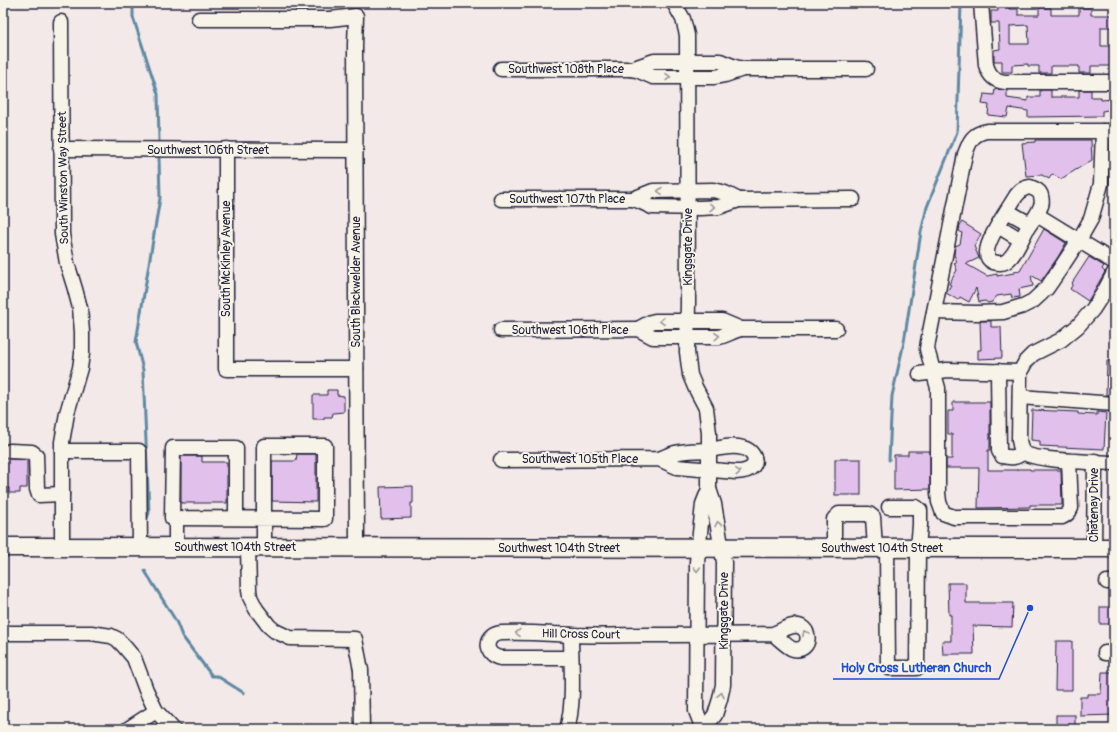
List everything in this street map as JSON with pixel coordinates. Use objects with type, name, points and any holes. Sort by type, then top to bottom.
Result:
[{"type":"main road","name":"Southwest 104th Street","points":[[3,547],[1114,548]]},
{"type":"street","name":"Kingsgate Drive","points":[[674,3],[686,27],[688,61],[687,352],[690,375],[706,408],[709,433],[709,490],[714,504],[724,562],[723,685],[720,699],[714,714],[703,729]]},
{"type":"street","points":[[981,3],[986,65],[989,74],[996,80],[1005,82],[1114,82]]},
{"type":"street","name":"South Blackwelder Avenue","points":[[199,19],[330,19],[356,16],[357,547]]},
{"type":"street","name":"South Winston Way Street","points":[[61,22],[62,234],[67,263],[80,308],[82,332],[82,354],[80,368],[67,413],[62,442],[62,547]]},
{"type":"street","name":"Southwest 108th Place","points":[[631,69],[654,61],[720,61],[735,68],[743,69],[866,69]]},
{"type":"street","name":"Southwest 108th Place","points":[[501,69],[631,69],[653,77],[688,77],[721,76],[743,69]]},
{"type":"street","points":[[934,312],[995,313],[1012,309],[1032,301],[1047,288],[1079,240],[1091,218],[1099,194],[1108,131],[987,131],[980,132],[973,137],[965,154],[930,331],[927,349],[927,373],[938,388],[939,396],[938,493],[939,502],[943,513],[961,518],[1065,516],[1071,508],[1069,461]]},
{"type":"street","name":"Southwest 106th Street","points":[[61,150],[356,150]]},
{"type":"street","name":"South McKinley Avenue","points":[[226,150],[226,369],[356,369]]},
{"type":"street","points":[[1024,188],[1035,188],[1040,192],[1042,197],[1041,208],[1033,220],[1014,252],[1005,262],[997,263],[989,260],[986,252],[991,237],[1016,196],[1024,188]]},
{"type":"street","name":"Southwest 107th Place","points":[[633,199],[653,191],[713,190],[720,191],[739,200]]},
{"type":"street","name":"Southwest 107th Place","points":[[501,199],[633,199],[652,207],[719,207],[739,200],[853,199]]},
{"type":"street","points":[[1007,211],[1033,220],[1079,240],[1114,262]]},
{"type":"street","points":[[998,226],[1021,240]]},
{"type":"street","points":[[1114,273],[1104,292],[1078,326],[1061,340],[1033,354],[1026,361],[1020,372],[1019,440],[1023,452],[1035,457],[1069,461],[1114,463]]},
{"type":"street","name":"Southwest 106th Place","points":[[501,330],[638,329],[655,321],[722,321],[741,329]]},
{"type":"street","name":"Southwest 106th Place","points":[[638,329],[653,337],[719,337],[741,329],[836,329]]},
{"type":"street","points":[[927,373],[947,370],[1020,372]]},
{"type":"street","points":[[998,371],[999,451],[1002,456],[1010,458],[1016,457],[1023,452]]},
{"type":"street","points":[[1020,397],[1114,404]]},
{"type":"street","points":[[236,518],[236,448],[173,448],[172,518],[176,518],[236,518],[264,518],[326,518],[325,446],[264,446],[264,518],[256,547],[249,590],[250,597],[256,609],[269,626],[290,638],[355,639],[361,670],[362,729]]},
{"type":"street","name":"Southwest 105th Place","points":[[501,460],[659,459],[675,453],[725,447],[740,447],[746,448],[750,451],[753,456],[754,466],[742,472],[709,471],[677,467],[659,459]]},
{"type":"street","points":[[10,451],[32,452],[36,456],[36,490],[39,495],[62,494]]},
{"type":"street","points":[[62,451],[139,451],[140,547]]},
{"type":"street","name":"Chatenay Drive","points":[[1094,548],[1095,461]]},
{"type":"street","name":"Kingsgate Drive","points":[[703,729],[696,711],[697,562],[703,504],[709,490]]},
{"type":"street","points":[[834,548],[834,519],[839,514],[869,514],[873,517],[881,548],[888,668],[917,668],[918,548],[920,510],[916,507],[889,507]]},
{"type":"street","points":[[176,518],[176,547]]},
{"type":"street","points":[[3,633],[91,633],[111,636],[117,639],[124,645],[134,658],[156,711],[173,729]]},
{"type":"street","name":"Hill Cross Court","points":[[571,658],[501,658],[490,654],[487,645],[492,636],[496,634],[520,633],[571,636],[773,634]]},
{"type":"street","points":[[567,729],[571,710],[571,636]]},
{"type":"street","points":[[128,729],[156,711]]},
{"type":"building","points":[[998,3],[1009,3],[1009,9],[1018,9],[1018,15],[1039,15],[1039,8],[1051,8],[1051,15],[1079,15],[1079,8],[1091,8],[1091,15],[1114,15],[1114,27],[1101,27],[1101,46],[1114,46],[1114,66],[1091,66],[1091,73],[1079,73],[1079,66],[1051,66],[1051,73],[1039,73],[1039,66],[1028,66],[1028,64],[1012,65],[1012,72],[1002,72],[1002,61],[994,61],[994,50],[1000,49],[999,23],[991,23],[991,11],[998,11]],"holes":[[[1028,25],[1029,44],[1010,44],[1010,26]]]},
{"type":"building","points":[[995,89],[1007,90],[1007,98],[1028,101],[1028,97],[1040,97],[1040,90],[1051,90],[1051,97],[1079,97],[1079,90],[1091,90],[1091,97],[1101,97],[1101,100],[1114,99],[1114,109],[1102,111],[1102,116],[1028,117],[1028,111],[1009,108],[1007,117],[988,115],[989,105],[982,104],[984,94],[994,95]]},
{"type":"building","points":[[1035,140],[1091,140],[1092,160],[1061,179],[1052,174],[1049,179],[1042,175],[1026,176],[1022,143],[1035,142]]},
{"type":"building","points":[[962,222],[981,234],[974,246],[979,258],[966,264],[987,276],[997,274],[997,276],[1020,271],[1044,229],[1066,243],[1041,281],[1031,275],[1033,286],[1019,289],[1020,297],[1012,298],[1011,294],[997,296],[992,302],[988,303],[985,301],[979,302],[976,288],[969,302],[960,297],[958,300],[946,293],[957,270],[954,263],[957,262],[954,255],[955,246],[960,244],[962,233],[959,231]]},
{"type":"building","points":[[1089,257],[1104,266],[1102,269],[1105,272],[1088,301],[1070,289],[1073,284],[1072,283]]},
{"type":"building","points":[[980,321],[991,321],[991,327],[1001,327],[1002,358],[978,359],[978,350],[981,350]]},
{"type":"building","points":[[1107,361],[1114,361],[1114,395],[1106,395]]},
{"type":"building","points":[[327,390],[337,390],[337,395],[344,396],[344,412],[333,413],[332,417],[324,417],[324,419],[313,419],[313,395],[327,395]]},
{"type":"building","points":[[953,402],[990,402],[990,450],[988,450],[988,470],[1061,470],[1062,505],[978,508],[979,468],[946,468],[946,459],[952,459],[952,434],[948,434],[948,411],[953,411]]},
{"type":"building","points":[[1032,410],[1078,412],[1078,414],[1097,415],[1097,412],[1106,413],[1104,449],[1040,446],[1040,441],[1031,440]]},
{"type":"building","points":[[908,451],[930,451],[930,489],[894,490],[894,455],[908,455]]},
{"type":"building","points":[[297,454],[316,454],[316,502],[272,501],[272,461],[296,461]]},
{"type":"building","points":[[181,456],[202,456],[202,462],[227,462],[227,503],[181,503]]},
{"type":"building","points":[[3,457],[27,460],[27,488],[20,488],[20,493],[9,493],[9,488],[3,488]]},
{"type":"building","points":[[835,459],[861,459],[861,495],[835,495]]},
{"type":"building","points":[[413,486],[411,518],[381,519],[380,487]]},
{"type":"building","points":[[948,583],[966,583],[966,603],[1013,603],[1012,627],[973,626],[974,654],[943,654],[942,641],[951,641],[951,615],[949,615]]},
{"type":"building","points":[[1100,607],[1114,607],[1114,624],[1100,624]]},
{"type":"building","points":[[1056,641],[1072,641],[1072,690],[1055,690]]},
{"type":"building","points":[[1102,672],[1114,672],[1114,715],[1080,716],[1080,697],[1087,697],[1087,694],[1101,694]]},
{"type":"building","points":[[1056,715],[1075,715],[1075,729],[1056,729]]},
{"type":"waterway","points":[[133,3],[133,17],[158,94],[159,142]]},
{"type":"waterway","points":[[889,460],[892,396],[904,342],[921,232],[927,207],[957,132],[961,3]]},
{"type":"waterway","points":[[147,518],[149,513],[143,370],[136,342],[160,198],[159,158]]},
{"type":"waterway","points":[[145,571],[176,621],[182,636],[212,676],[217,676],[244,693]]},
{"type":"place","name":"Holy Cross Lutheran Church","points":[[1030,608]]}]
